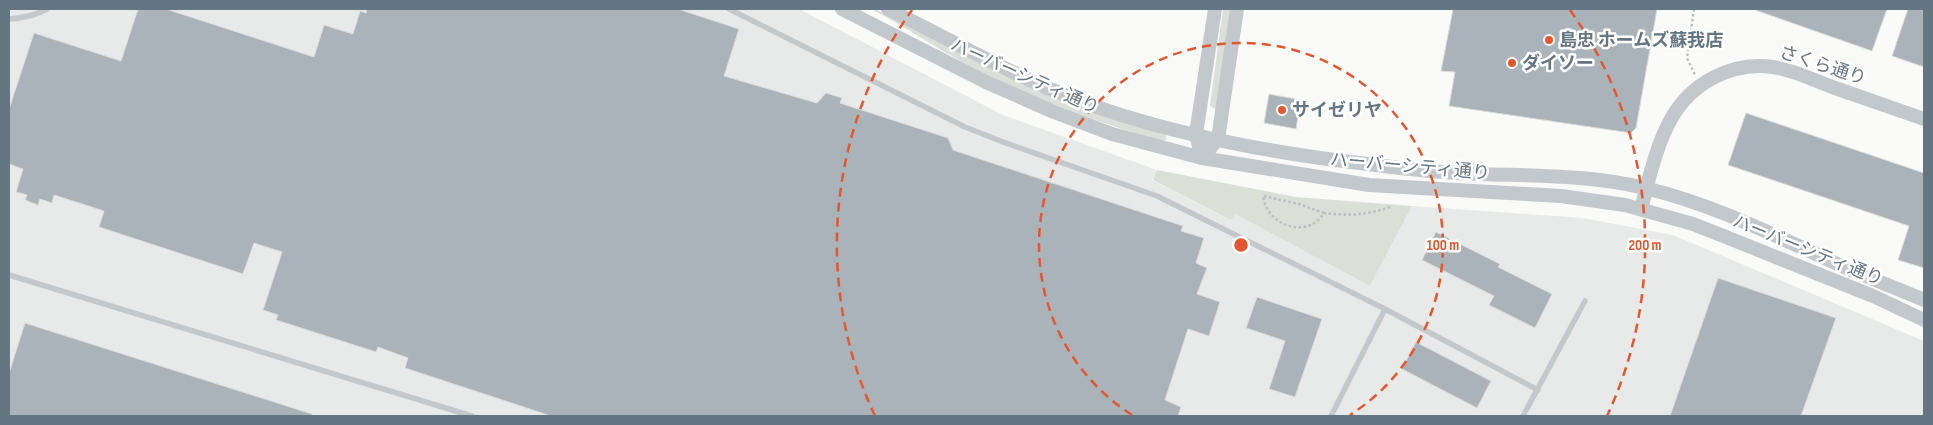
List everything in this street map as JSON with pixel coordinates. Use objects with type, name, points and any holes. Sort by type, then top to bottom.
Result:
[{"type":"street","name":"ハーバーシティ通り","points":[[842,9],[951,65],[1054,112],[1112,134],[1202,158],[1369,185],[1561,196],[1641,209],[1693,224],[1873,296],[1924,320]]},
{"type":"street","name":"ハーバーシティ通り","points":[[888,9],[984,58],[1079,100],[1164,128],[1257,148],[1368,164],[1478,174],[1572,176],[1647,188],[1711,207],[1835,263],[1924,300]]},
{"type":"street","points":[[1202,158],[1196,134],[1215,9]]},
{"type":"street","points":[[1202,158],[1218,139],[1237,9]]},
{"type":"street","name":"さくら通り","points":[[1641,209],[1664,133],[1673,114],[1687,96],[1710,80],[1743,67],[1762,66],[1784,69],[1924,119]]},
{"type":"lane","points":[[9,18],[28,17],[48,9]]},
{"type":"lane","points":[[729,9],[965,127],[1157,196],[1385,309],[1538,390]]},
{"type":"lane","points":[[9,274],[472,416]]},
{"type":"lane","points":[[1523,416],[1585,301]]},
{"type":"lane","points":[[1331,416],[1385,309]]},
{"type":"path","points":[[1694,9],[1687,58],[1695,76]]},
{"type":"path","points":[[1324,213],[1320,219],[1306,226],[1284,224],[1272,217],[1264,204],[1263,196],[1299,204],[1324,213],[1344,215],[1362,214],[1390,207]]},
{"type":"shaded area","points":[[9,9],[799,9],[1003,115],[1157,170],[1152,180],[1231,220],[1235,214],[1370,286],[1412,206],[1583,218],[1673,235],[1924,341],[1924,416],[9,416]]},
{"type":"shaded area","points":[[871,9],[875,9],[987,66],[1165,134],[1167,139],[1162,142],[1083,116],[1006,84],[957,59]]},
{"type":"shaded area","points":[[1223,9],[1231,9],[1217,108],[1215,109],[1210,105]]},
{"type":"shaded area","points":[[1157,170],[1296,197],[1412,206],[1370,286],[1235,214],[1231,220],[1153,180]]},
{"type":"building","points":[[138,9],[166,9],[314,57],[324,25],[353,34],[360,11],[366,13],[367,9],[678,9],[739,29],[724,76],[817,103],[826,93],[842,98],[840,103],[948,138],[953,150],[1183,226],[1181,231],[1204,238],[1196,263],[1207,268],[1197,294],[1220,302],[1209,336],[1188,329],[1165,400],[1181,407],[1178,416],[551,416],[405,368],[408,358],[378,347],[376,352],[276,320],[278,315],[263,310],[282,252],[254,243],[243,274],[99,227],[104,211],[54,195],[52,203],[40,199],[38,205],[25,200],[27,195],[16,192],[23,169],[9,164],[9,109],[34,33],[121,61]]},
{"type":"building","name":"島忠 ホームズ蘇我店","points":[[1453,9],[1657,9],[1636,128],[1631,133],[1449,106],[1455,72],[1441,71]]},
{"type":"building","points":[[1755,9],[1887,9],[1872,51]]},
{"type":"building","points":[[1908,9],[1924,9],[1924,67],[1892,56]]},
{"type":"building","points":[[1269,94],[1301,100],[1296,129],[1264,123]]},
{"type":"building","points":[[1746,113],[1924,173],[1924,268],[1898,260],[1909,226],[1728,165]]},
{"type":"building","points":[[1436,232],[1500,264],[1498,267],[1552,294],[1535,328],[1489,305],[1494,296],[1422,260]]},
{"type":"building","points":[[1718,278],[1836,318],[1801,416],[1670,416]]},
{"type":"building","points":[[1257,297],[1322,319],[1295,397],[1269,389],[1285,341],[1246,328]]},
{"type":"building","points":[[25,323],[312,414],[312,416],[9,416],[9,373]]},
{"type":"building","points":[[1416,342],[1491,381],[1477,408],[1402,369]]},
{"type":"place","name":"島忠 ホームズ蘇我店","points":[[1549,40]]},
{"type":"place","name":"ダイソー","points":[[1512,63]]},
{"type":"place","name":"サイゼリヤ","points":[[1282,110]]}]
